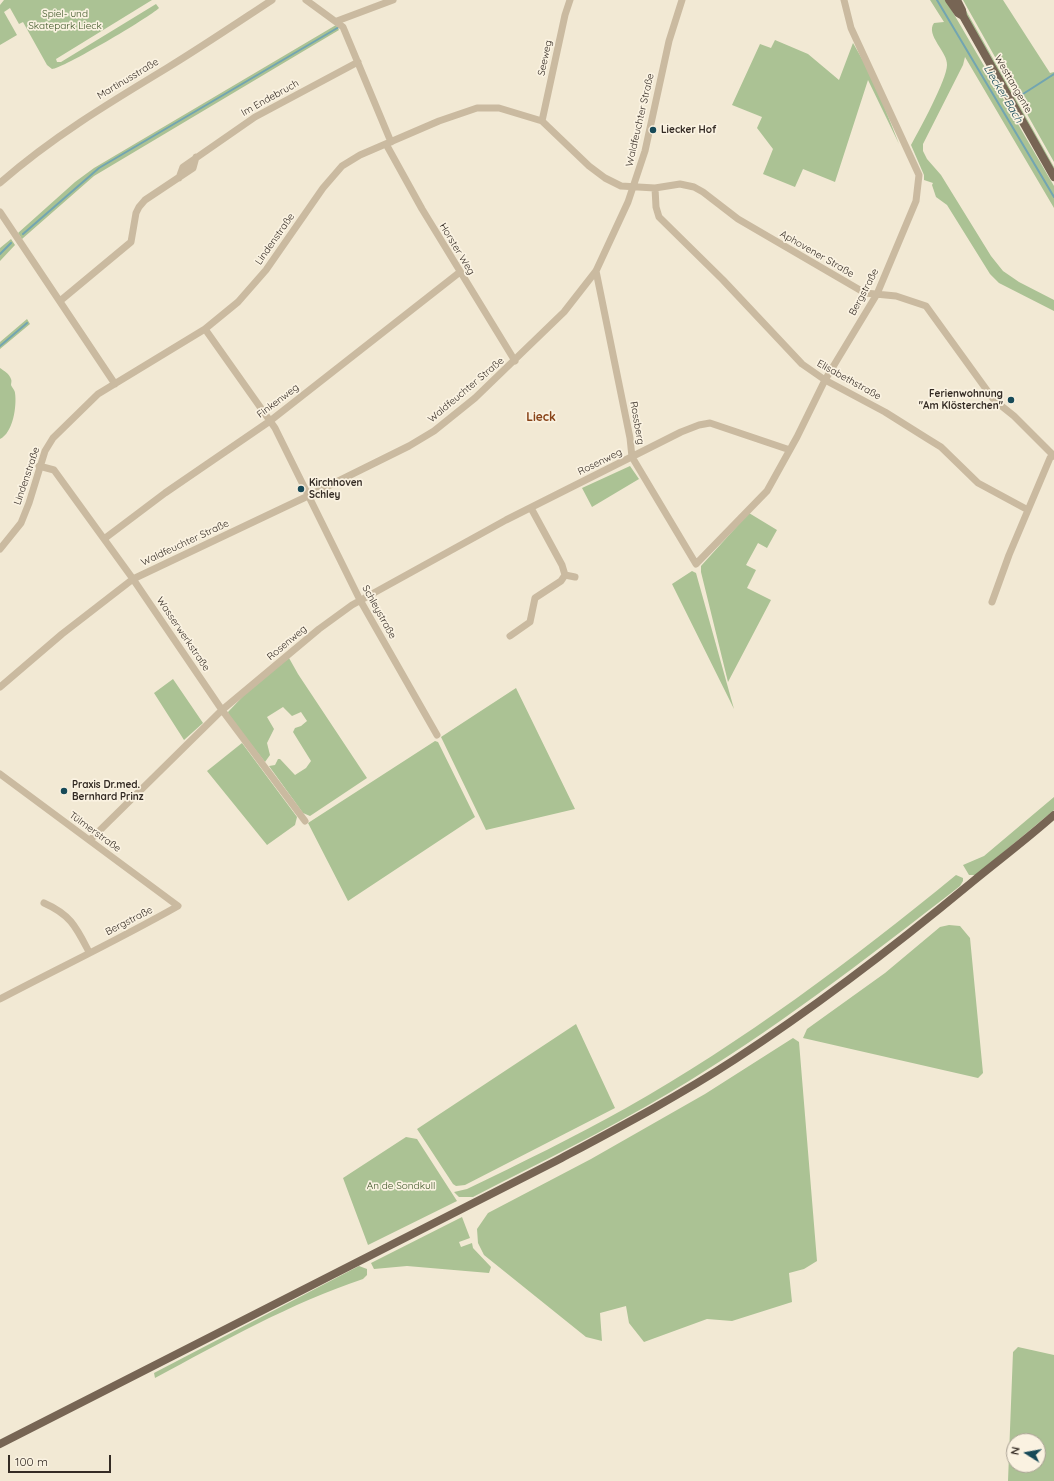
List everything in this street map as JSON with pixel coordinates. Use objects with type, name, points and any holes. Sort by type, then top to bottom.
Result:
[{"type":"main road","points":[[949,0],[958,13],[963,16]]},
{"type":"main road","name":"Westtangente","points":[[957,0],[963,16],[1054,176]]},
{"type":"main road","points":[[0,1444],[556,1161],[624,1125],[687,1088],[733,1060],[836,989],[898,942],[1054,815]]},
{"type":"street","name":"Martinusstraße","points":[[0,183],[38,150],[96,110],[179,60],[272,0]]},
{"type":"street","name":"Horster Weg","points":[[306,0],[337,21],[343,27],[358,62],[388,143],[422,210],[515,361]]},
{"type":"street","points":[[337,21],[393,0]]},
{"type":"street","name":"Seeweg","points":[[542,121],[565,15],[570,0]]},
{"type":"street","name":"Waldfeuchter Straße","points":[[0,686],[62,634],[133,579],[409,446],[434,431],[475,398],[515,361],[568,307],[596,271],[619,223],[633,187],[644,151],[668,41],[682,0]]},
{"type":"street","name":"Bergstraße","points":[[696,564],[767,491],[790,450],[825,380],[877,294],[916,201],[919,175],[851,28],[844,0]]},
{"type":"street","name":"Im Endebruch","points":[[60,301],[131,242],[139,207],[144,200],[193,168],[196,157],[255,117],[358,62]]},
{"type":"street","name":"Lindenstraße","points":[[0,548],[21,523],[30,503],[39,466],[45,451],[53,438],[98,394],[205,329],[238,302],[254,285],[334,174],[349,161],[438,121],[477,108],[499,108],[542,121],[589,166],[605,178],[621,186],[633,187]]},
{"type":"street","name":"Aphovener Straße","points":[[633,187],[655,188],[680,184],[694,187],[738,219],[865,293],[896,296],[926,306],[994,400],[1014,416],[1054,455]]},
{"type":"street","name":"Elisabethstraße","points":[[655,188],[659,217],[723,280],[802,364],[825,380],[884,412],[941,447],[975,481],[1028,510]]},
{"type":"street","points":[[0,212],[115,384]]},
{"type":"street","name":"Rossberg","points":[[596,271],[630,438],[632,457],[696,564]]},
{"type":"street","name":"Finkenweg","points":[[104,539],[165,493],[270,421],[460,272]]},
{"type":"street","name":"Schleystraße","points":[[205,329],[270,421],[360,600],[437,735]]},
{"type":"street","name":"Rosenweg","points":[[90,840],[222,710],[319,629],[360,600],[531,508],[681,432],[699,425],[710,423],[790,450]]},
{"type":"street","points":[[992,602],[1008,555],[1050,458],[1054,455]]},
{"type":"street","name":"Wasserwerkstraße","points":[[39,466],[54,470],[133,579],[222,710],[305,821]]},
{"type":"street","points":[[531,508],[562,565],[565,575]]},
{"type":"street","points":[[565,575],[575,577]]},
{"type":"street","points":[[510,636],[530,622],[536,598],[561,581],[565,575]]},
{"type":"street","name":"Tülmerstraße","points":[[0,774],[178,906]]},
{"type":"street","points":[[44,902],[56,908],[73,922],[89,952]]},
{"type":"street","name":"Bergstraße","points":[[0,999],[89,952],[135,930],[178,906]]},
{"type":"green space","name":"Spiel- und Skatepark Lieck","points":[[4,0],[152,0],[56,59],[57,62],[61,62],[156,4],[159,8],[106,42],[72,61],[52,69],[47,65],[23,22],[19,24],[10,8],[4,12],[17,35],[0,45],[0,5]]},
{"type":"green space","points":[[930,0],[946,0],[1054,186],[1054,208],[965,57],[963,65],[923,144],[923,151],[927,159],[941,175],[991,256],[1003,271],[1019,282],[1054,300],[1054,311],[999,283],[990,274],[947,205],[936,197],[932,185],[933,183],[924,180],[924,175],[911,145],[938,93],[947,65],[944,55],[932,33],[934,23],[944,22]]},
{"type":"green space","points":[[960,0],[1054,167],[1054,171],[964,11]]},
{"type":"green space","points":[[963,0],[1003,0],[1050,73],[1054,72],[1054,162]]},
{"type":"green space","points":[[336,25],[339,30],[94,176],[22,239],[18,233],[75,182],[94,168]]},
{"type":"green space","points":[[775,40],[808,54],[839,80],[853,43],[873,78],[899,144],[868,80],[835,182],[803,169],[795,187],[763,174],[773,149],[757,128],[762,117],[732,105],[760,44],[771,48]]},
{"type":"green space","points":[[11,239],[15,245],[0,261],[0,248]]},
{"type":"green space","points":[[27,319],[30,324],[0,349],[0,342]]},
{"type":"green space","points":[[0,368],[10,377],[11,385],[15,392],[15,412],[8,431],[0,439]]},
{"type":"green space","points":[[630,466],[639,479],[592,507],[582,488]]},
{"type":"green space","points":[[749,513],[777,530],[767,548],[758,543],[746,565],[756,570],[747,588],[771,600],[728,682],[701,572],[701,566]]},
{"type":"green space","points":[[692,571],[696,573],[734,709],[672,584]]},
{"type":"green space","points":[[289,658],[367,778],[310,816],[303,813],[269,766],[275,765],[278,759],[280,759],[295,775],[306,768],[311,761],[293,732],[295,728],[301,726],[307,721],[301,712],[292,716],[283,707],[267,717],[274,729],[267,743],[270,755],[265,762],[229,716],[228,712],[249,690]]},
{"type":"green space","points":[[173,679],[203,723],[184,740],[154,693]]},
{"type":"green space","points":[[516,688],[575,809],[486,830],[441,737]]},
{"type":"green space","points":[[435,741],[438,742],[475,817],[348,901],[308,823]]},
{"type":"green space","points":[[242,743],[297,817],[295,825],[267,845],[207,771]]},
{"type":"green space","points":[[1054,797],[1054,810],[976,875],[969,875],[963,865],[984,856]]},
{"type":"green space","points":[[956,875],[963,878],[960,886],[818,994],[707,1070],[621,1120],[473,1197],[459,1197],[454,1192],[467,1189],[527,1160],[670,1083],[796,999],[917,907]]},
{"type":"green space","points":[[949,925],[960,926],[970,938],[983,1073],[978,1078],[803,1038],[807,1029],[885,973],[940,927]]},
{"type":"green space","points":[[576,1024],[615,1108],[465,1185],[456,1186],[453,1184],[417,1129]]},
{"type":"green space","points":[[793,1038],[799,1042],[817,1261],[804,1269],[789,1273],[792,1302],[732,1321],[707,1319],[644,1342],[629,1323],[626,1306],[600,1313],[602,1341],[586,1337],[484,1255],[478,1243],[477,1229],[488,1213],[591,1159],[705,1094]]},
{"type":"green space","name":"An de Sondkull","points":[[406,1137],[417,1139],[457,1201],[368,1245],[343,1178]]},
{"type":"green space","points":[[462,1217],[470,1238],[459,1242],[461,1247],[472,1243],[473,1248],[491,1267],[489,1273],[407,1266],[374,1269],[371,1263]]},
{"type":"green space","points":[[359,1266],[367,1269],[367,1275],[363,1279],[283,1311],[155,1378],[154,1373]]},
{"type":"green space","points":[[1018,1347],[1054,1355],[1054,1481],[1008,1481],[1008,1473],[1046,1473],[1046,1433],[1010,1433],[1013,1352]]},
{"type":"waterway","name":"Liecker Bach","points":[[937,0],[1054,197]]},
{"type":"waterway","points":[[23,234],[99,168],[339,27]]},
{"type":"waterway","points":[[1016,93],[1023,94],[1054,74]]},
{"type":"waterway","points":[[0,254],[11,243]]},
{"type":"waterway","points":[[0,346],[27,323]]},
{"type":"place","name":"Liecker Hof","points":[[653,130]]},
{"type":"place","name":"Ferienwohnung \"Am Klösterchen\"","points":[[1011,400]]},
{"type":"place","name":"Kirchhoven Schley","points":[[301,489]]},
{"type":"place","name":"Praxis Dr.med. Bernhard Prinz","points":[[64,791]]},
{"type":"district","name":"Lieck","points":[[541,417]]}]
